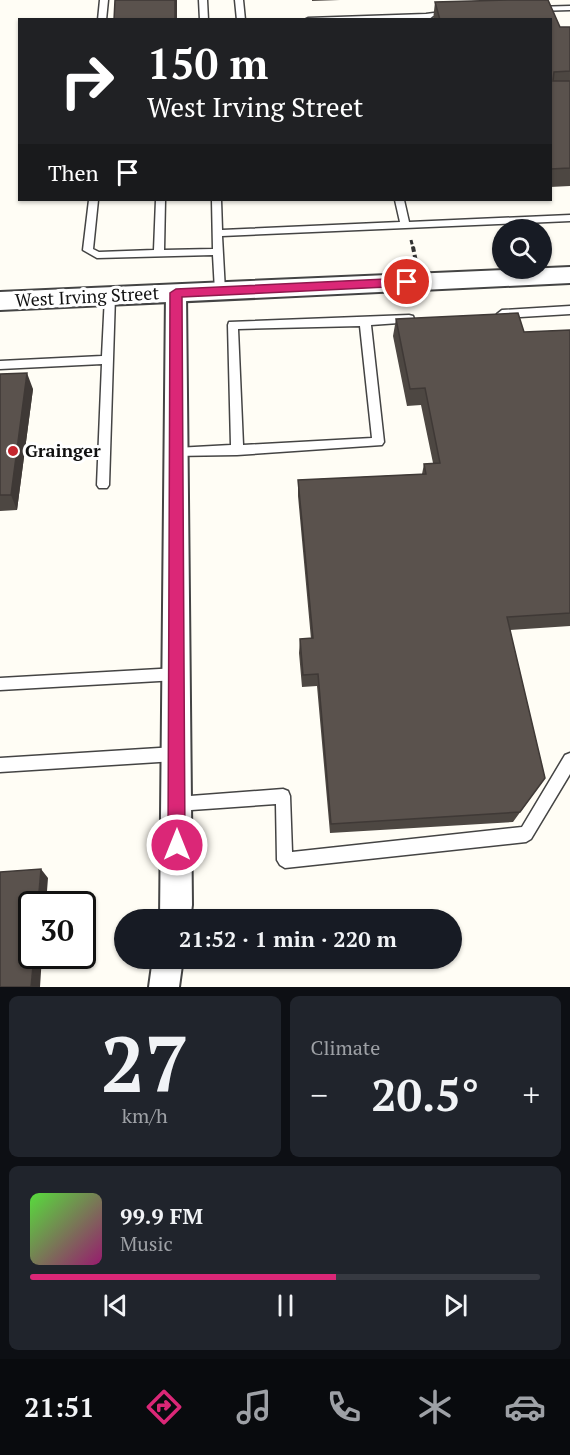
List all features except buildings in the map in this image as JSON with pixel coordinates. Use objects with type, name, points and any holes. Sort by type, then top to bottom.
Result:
[{"type":"street","name":"West Irving Street","points":[[0,301],[570,275]]},
{"type":"street","points":[[175,909],[176,293]]},
{"type":"street","points":[[164,987],[166,969]]},
{"type":"lane","points":[[102,18],[104,0]]},
{"type":"lane","points":[[204,0],[204,18]]},
{"type":"lane","points":[[239,0],[241,18]]},
{"type":"lane","points":[[524,10],[570,8]]},
{"type":"lane","points":[[424,18],[454,13]]},
{"type":"lane","points":[[93,201],[88,249],[97,255],[218,252]]},
{"type":"lane","points":[[159,253],[160,201]]},
{"type":"lane","points":[[216,201],[220,291]]},
{"type":"lane","points":[[399,201],[407,229]]},
{"type":"lane","points":[[217,233],[407,229],[570,218]]},
{"type":"lane","points":[[103,485],[110,296]]},
{"type":"lane","points":[[490,315],[570,310]]},
{"type":"lane","points":[[237,450],[233,325],[422,319]]},
{"type":"lane","points":[[176,453],[378,442],[364,322]]},
{"type":"lane","points":[[0,365],[108,360]]},
{"type":"lane","points":[[0,684],[177,674]]},
{"type":"lane","points":[[0,765],[177,753]]},
{"type":"lane","points":[[177,804],[283,796],[285,860],[526,834],[570,760]]},
{"type":"path","points":[[407,229],[417,265]]},
{"type":"place","name":"Grainger","points":[[13,451]]},
{"type":"route","points":[[177,845],[176,293],[407,282]]}]
